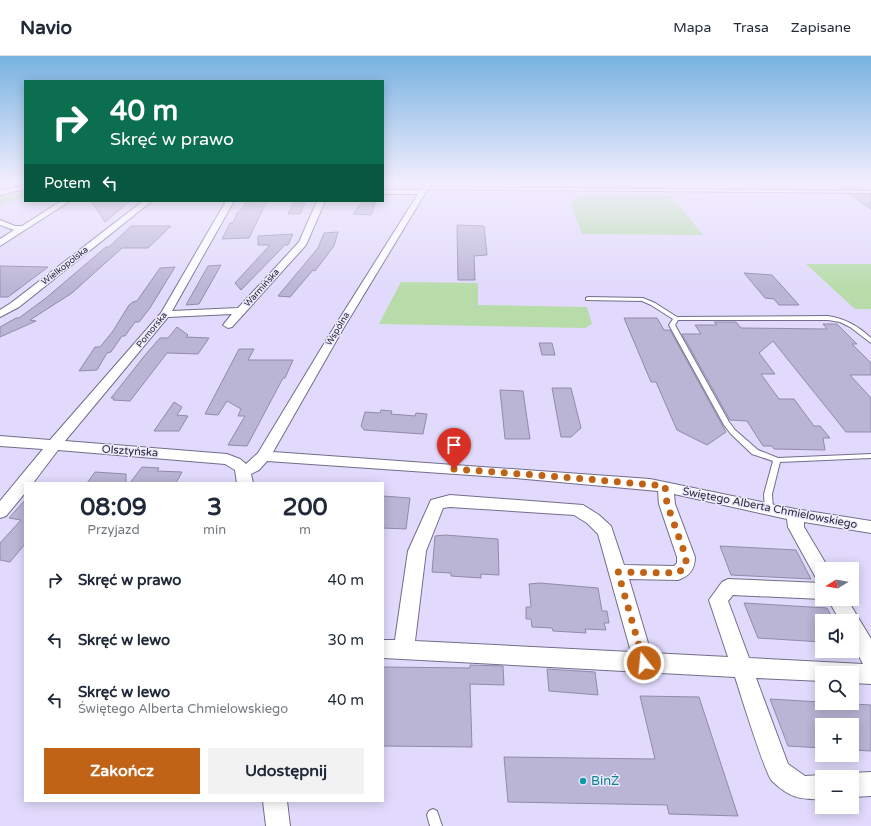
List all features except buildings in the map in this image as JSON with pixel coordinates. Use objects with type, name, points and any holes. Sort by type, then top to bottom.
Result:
[{"type":"street","points":[[0,243],[40,218]]},
{"type":"street","name":"Wielkopolska","points":[[0,314],[15,305],[126,218]]},
{"type":"street","name":"Pomorska","points":[[26,482],[54,445],[166,314],[220,218]]},
{"type":"street","name":"Warmińska","points":[[166,314],[241,311],[303,242],[314,218]]},
{"type":"street","name":"Wspólna","points":[[245,477],[263,456],[406,218]]},
{"type":"street","points":[[0,222],[14,228],[24,228]]},
{"type":"street","points":[[228,326],[241,311]]},
{"type":"street","name":"Olsztyńska","points":[[0,442],[213,457],[230,460],[242,467],[245,477]]},
{"type":"street","name":"Świętego Alberta Chmielowskiego","points":[[263,456],[515,473],[665,486],[769,510],[871,528]]},
{"type":"street","name":"Pomorska","points":[[0,512],[24,484]]},
{"type":"street","points":[[618,572],[678,573],[686,566],[686,557],[667,504],[665,486]]},
{"type":"street","points":[[404,650],[417,551],[437,504],[450,501],[577,509],[593,519],[605,531],[644,663]]},
{"type":"street","points":[[795,515],[796,527],[816,562]]},
{"type":"street","points":[[815,591],[728,587],[718,600],[779,772],[802,788],[815,787]]},
{"type":"street","points":[[859,637],[871,658]]},
{"type":"street","points":[[384,649],[815,671]]},
{"type":"street","points":[[859,673],[871,674]]},
{"type":"street","points":[[859,785],[871,784]]},
{"type":"street","points":[[275,802],[278,826]]},
{"type":"lane","points":[[588,299],[643,300],[653,304],[676,319],[828,318],[848,322],[855,326],[871,341]]},
{"type":"lane","points":[[676,319],[672,325],[726,423],[733,432],[755,452],[777,460],[871,456]]},
{"type":"lane","points":[[769,510],[768,494],[777,460]]},
{"type":"green space","points":[[576,218],[689,218],[703,235],[582,234]]},
{"type":"green space","points":[[806,264],[871,264],[871,309],[855,309]]},
{"type":"green space","points":[[401,282],[478,283],[478,305],[587,307],[592,324],[585,328],[379,324]]},
{"type":"place","name":"BinŻ","points":[[583,781]]},
{"type":"route","points":[[454,469],[665,486],[667,504],[686,557],[686,566],[678,573],[618,572],[644,663]]}]
